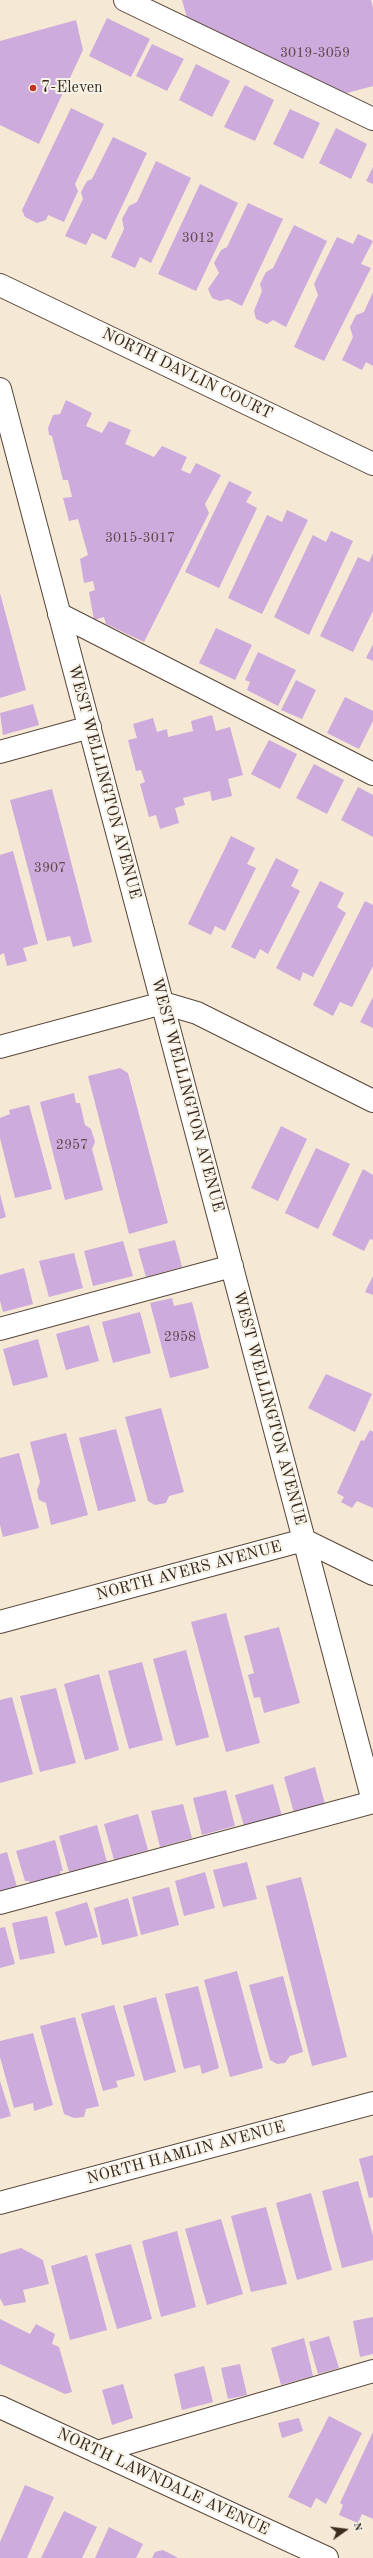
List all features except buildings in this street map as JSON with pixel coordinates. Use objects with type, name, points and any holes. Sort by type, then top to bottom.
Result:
[{"type":"street","points":[[125,0],[373,119]]},
{"type":"street","name":"NORTH DAVLIN COURT","points":[[0,285],[373,464]]},
{"type":"street","name":"WEST WELLINGTON AVENUE","points":[[0,389],[8,455],[59,614],[90,727],[373,1801]]},
{"type":"street","points":[[59,614],[373,774]]},
{"type":"street","points":[[0,752],[90,727]]},
{"type":"street","points":[[0,1047],[163,1003],[197,1013],[373,1101]]},
{"type":"street","points":[[0,1329],[232,1266]]},
{"type":"street","name":"NORTH AVERS AVENUE","points":[[0,1622],[304,1540],[373,1574]]},
{"type":"street","points":[[0,1903],[373,1801]]},
{"type":"street","name":"NORTH HAMLIN AVENUE","points":[[0,2203],[373,2103]]},
{"type":"street","points":[[97,2452],[373,2372]]},
{"type":"street","name":"NORTH LAWNDALE AVENUE","points":[[0,2407],[327,2558]]},
{"type":"place","name":"7-Eleven","points":[[33,88]]}]
